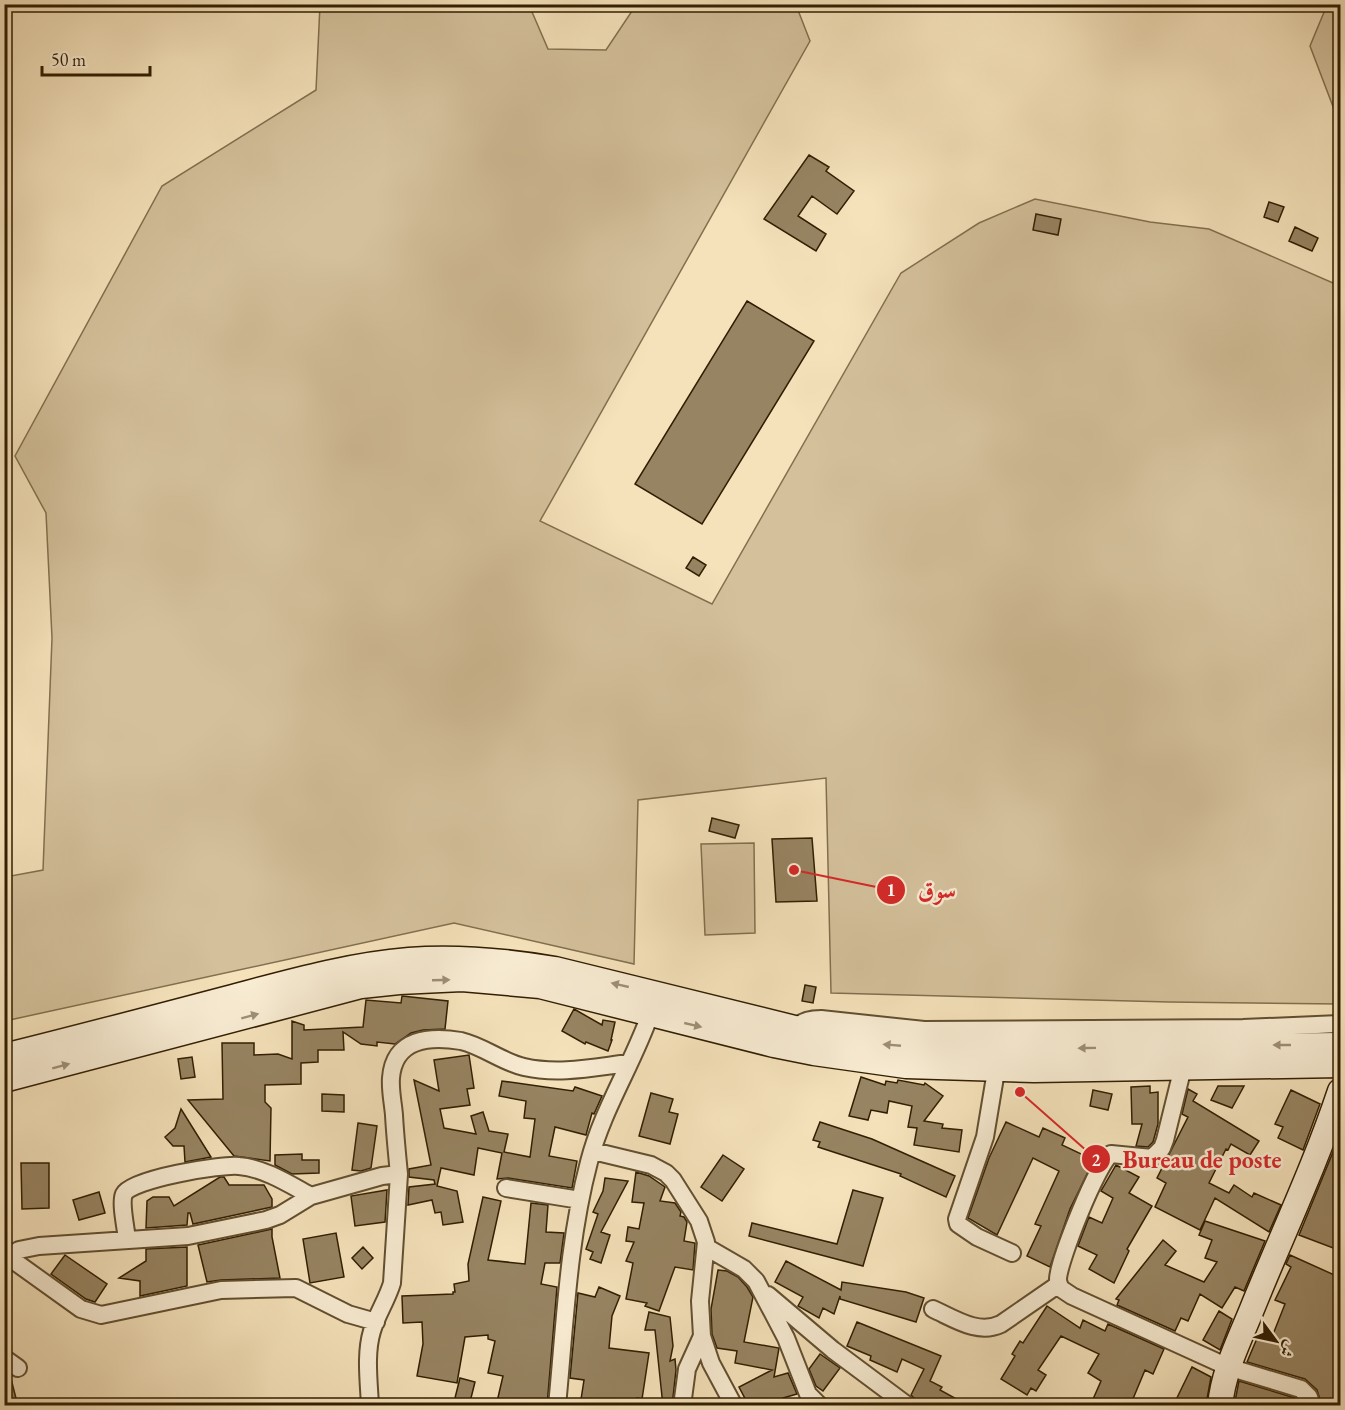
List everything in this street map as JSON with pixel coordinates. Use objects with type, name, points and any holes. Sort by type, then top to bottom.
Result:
[{"type":"main road","points":[[4,1056],[282,984],[373,964],[448,959],[520,963],[654,1004],[906,1066],[1341,1045]]},
{"type":"main road","points":[[4,1080],[361,986],[462,979],[540,987],[654,1004]]},
{"type":"main road","points":[[998,1060],[1183,1067],[1341,1065]]},
{"type":"main road","points":[[1220,1406],[1228,1367],[1278,1243],[1326,1134],[1341,1092]]},
{"type":"street","points":[[557,1406],[575,1223],[580,1200],[604,1118],[654,1004]]},
{"type":"street","points":[[793,1038],[806,1021],[821,1019],[924,1030],[1243,1028],[1341,1024]]},
{"type":"street","points":[[370,1406],[369,1344],[392,1283],[399,1174],[391,1078],[399,1057],[415,1041],[429,1039],[462,1041],[517,1065],[540,1070],[580,1069],[629,1063]]},
{"type":"street","points":[[998,1060],[985,1137],[957,1218],[958,1224],[977,1237],[1012,1253]]},
{"type":"street","points":[[1183,1067],[1162,1148],[1152,1158],[1111,1154],[1102,1163],[1060,1271],[1060,1288],[1072,1296],[1228,1367],[1301,1389],[1309,1397],[1312,1406]]},
{"type":"street","points":[[593,1151],[651,1165],[670,1175],[699,1221],[706,1239],[700,1301],[702,1336],[711,1363],[734,1406]]},
{"type":"street","points":[[127,1240],[124,1194],[130,1187],[149,1180],[238,1166],[256,1169],[278,1178],[311,1196]]},
{"type":"street","points":[[376,1322],[348,1314],[296,1288],[221,1290],[101,1315],[91,1314],[21,1266],[13,1254],[19,1250],[39,1246],[188,1236],[266,1220],[288,1211],[311,1196],[382,1176],[399,1174]]},
{"type":"street","points":[[506,1188],[580,1200]]},
{"type":"street","points":[[705,1247],[744,1269],[762,1290],[833,1350],[908,1406]]},
{"type":"street","points":[[933,1309],[966,1324],[991,1329],[1059,1284]]},
{"type":"street","points":[[762,1290],[786,1338],[808,1394],[820,1406]]},
{"type":"street","points":[[682,1406],[687,1369],[702,1336]]},
{"type":"shaded area","points":[[320,5],[529,5],[548,49],[606,50],[636,5],[796,5],[810,41],[540,521],[712,604],[901,273],[979,223],[1035,199],[1150,222],[1209,229],[1340,286],[1340,1004],[831,993],[826,778],[638,800],[634,964],[454,923],[5,1021],[5,877],[43,870],[52,638],[46,513],[15,456],[162,186],[316,90]]},
{"type":"shaded area","points":[[1327,5],[1340,5],[1340,125],[1310,46]]},
{"type":"shaded area","points":[[754,843],[755,933],[705,935],[701,844]]},
{"type":"building","points":[[809,155],[829,167],[826,171],[854,191],[837,214],[812,196],[798,216],[826,234],[816,251],[764,219]]},
{"type":"building","points":[[1269,202],[1284,207],[1278,222],[1264,217]]},
{"type":"building","points":[[1036,214],[1061,219],[1058,235],[1033,230]]},
{"type":"building","points":[[1295,227],[1318,238],[1312,251],[1289,241]]},
{"type":"building","points":[[747,301],[814,341],[702,524],[635,484]]},
{"type":"building","points":[[693,557],[706,565],[699,576],[686,568]]},
{"type":"building","points":[[712,818],[739,825],[735,838],[709,831]]},
{"type":"building","points":[[812,838],[817,901],[776,902],[772,839]]},
{"type":"building","points":[[805,985],[816,987],[813,1003],[802,1001]]},
{"type":"building","points":[[402,996],[448,1001],[445,1029],[411,1033],[395,1044],[377,1042],[377,1046],[361,1044],[343,1032],[344,1050],[318,1050],[318,1062],[301,1063],[301,1084],[265,1085],[265,1102],[271,1108],[270,1161],[234,1156],[188,1100],[223,1099],[222,1043],[254,1043],[254,1055],[278,1054],[292,1059],[292,1021],[304,1025],[304,1030],[363,1027],[366,1000],[401,1003]]},
{"type":"building","points":[[574,1009],[602,1025],[603,1020],[615,1022],[608,1051],[586,1042],[585,1044],[562,1031]]},
{"type":"building","points":[[469,1055],[474,1088],[467,1089],[470,1105],[440,1109],[444,1128],[476,1134],[471,1116],[483,1112],[489,1131],[508,1134],[504,1152],[530,1157],[535,1119],[524,1118],[526,1101],[499,1096],[502,1081],[573,1091],[575,1087],[602,1096],[594,1114],[592,1113],[586,1135],[555,1127],[549,1156],[577,1161],[572,1188],[508,1178],[497,1179],[502,1153],[478,1148],[474,1175],[441,1168],[437,1186],[457,1191],[463,1222],[443,1225],[441,1212],[435,1213],[432,1200],[408,1205],[409,1187],[435,1184],[434,1180],[409,1177],[409,1169],[431,1165],[414,1080],[439,1091],[434,1060]]},
{"type":"building","points":[[192,1057],[195,1077],[181,1079],[178,1059]]},
{"type":"building","points":[[861,1077],[885,1085],[886,1081],[897,1083],[898,1080],[924,1085],[925,1083],[943,1096],[924,1121],[943,1124],[942,1128],[962,1130],[959,1152],[914,1145],[917,1128],[908,1127],[912,1106],[889,1101],[887,1113],[871,1110],[868,1120],[849,1116]]},
{"type":"building","points":[[1150,1086],[1150,1093],[1158,1092],[1158,1124],[1153,1142],[1148,1147],[1136,1146],[1142,1124],[1132,1124],[1131,1087]]},
{"type":"building","points":[[1218,1086],[1244,1086],[1232,1108],[1211,1100]]},
{"type":"building","points":[[1188,1089],[1197,1094],[1193,1101],[1259,1141],[1250,1155],[1231,1144],[1228,1150],[1226,1149],[1209,1183],[1229,1193],[1234,1185],[1252,1197],[1254,1193],[1281,1205],[1269,1232],[1215,1198],[1200,1230],[1155,1207],[1166,1183],[1157,1178],[1188,1117],[1182,1114]]},
{"type":"building","points":[[1093,1090],[1112,1094],[1108,1110],[1090,1106]]},
{"type":"building","points":[[1291,1090],[1320,1104],[1303,1150],[1278,1138],[1283,1127],[1275,1124]]},
{"type":"building","points":[[651,1093],[673,1099],[669,1112],[678,1114],[670,1144],[639,1136]]},
{"type":"building","points":[[322,1094],[344,1095],[344,1112],[322,1111]]},
{"type":"building","points":[[181,1109],[211,1157],[185,1162],[184,1146],[173,1146],[165,1137],[175,1128]]},
{"type":"building","points":[[820,1122],[872,1139],[955,1176],[946,1197],[900,1176],[901,1174],[818,1147],[820,1142],[813,1140]]},
{"type":"building","points":[[1006,1122],[1039,1137],[1043,1128],[1065,1138],[1062,1145],[1094,1160],[1070,1209],[1050,1267],[1027,1256],[1041,1226],[1035,1224],[1059,1171],[1033,1158],[997,1235],[968,1218],[989,1158]]},
{"type":"building","points":[[358,1123],[377,1126],[371,1168],[361,1171],[352,1170]]},
{"type":"building","points":[[1341,1135],[1341,1251],[1299,1235]]},
{"type":"building","points":[[302,1154],[302,1160],[319,1160],[319,1173],[292,1174],[275,1165],[275,1155]]},
{"type":"building","points":[[723,1155],[744,1169],[722,1201],[701,1187]]},
{"type":"building","points":[[21,1163],[49,1163],[49,1208],[22,1209]]},
{"type":"building","points":[[1116,1165],[1139,1177],[1129,1193],[1152,1206],[1127,1249],[1129,1251],[1114,1283],[1089,1269],[1097,1255],[1078,1246],[1089,1217],[1102,1223],[1113,1198],[1101,1191]]},
{"type":"building","points":[[636,1172],[649,1176],[665,1187],[660,1201],[675,1203],[681,1212],[680,1216],[684,1217],[687,1222],[684,1241],[695,1243],[693,1270],[675,1267],[659,1311],[645,1306],[647,1303],[626,1299],[633,1263],[626,1261],[634,1242],[626,1241],[628,1227],[639,1229],[644,1203],[632,1202]]},
{"type":"building","points":[[220,1177],[224,1177],[229,1185],[264,1185],[272,1199],[272,1207],[193,1224],[190,1213],[188,1213],[187,1225],[146,1228],[147,1201],[153,1197],[169,1197],[174,1206]]},
{"type":"building","points":[[605,1178],[628,1181],[601,1232],[610,1235],[601,1263],[590,1259],[593,1252],[586,1249],[598,1214],[593,1212],[603,1191]]},
{"type":"building","points":[[387,1190],[385,1222],[355,1226],[351,1196]]},
{"type":"building","points":[[853,1190],[883,1198],[863,1266],[749,1236],[752,1223],[837,1244]]},
{"type":"building","points":[[99,1192],[105,1213],[79,1220],[73,1200]]},
{"type":"building","points":[[483,1197],[501,1201],[488,1260],[525,1264],[531,1203],[548,1205],[546,1232],[564,1233],[560,1263],[545,1263],[541,1284],[557,1287],[547,1406],[496,1406],[503,1376],[488,1373],[495,1341],[488,1339],[488,1335],[465,1337],[457,1383],[417,1376],[423,1344],[422,1322],[403,1323],[402,1296],[453,1294],[454,1284],[469,1281],[468,1264]]},
{"type":"building","points":[[1205,1221],[1265,1241],[1244,1291],[1235,1287],[1222,1308],[1200,1294],[1188,1321],[1181,1318],[1175,1331],[1117,1305],[1119,1300],[1116,1299],[1163,1240],[1176,1251],[1165,1265],[1204,1282],[1217,1262],[1205,1258],[1212,1240],[1199,1235]]},
{"type":"building","points":[[272,1229],[280,1278],[207,1282],[198,1245]]},
{"type":"building","points":[[336,1233],[344,1277],[310,1283],[303,1239]]},
{"type":"building","points":[[187,1247],[187,1286],[140,1296],[140,1281],[119,1278],[146,1261],[146,1249]]},
{"type":"building","points":[[363,1247],[373,1258],[362,1269],[352,1258]]},
{"type":"building","points":[[65,1255],[107,1284],[95,1302],[86,1299],[51,1274]]},
{"type":"building","points":[[1290,1255],[1341,1278],[1341,1406],[1322,1406],[1317,1390],[1305,1379],[1247,1362],[1258,1336],[1270,1342],[1285,1304],[1275,1300],[1291,1267],[1286,1264]]},
{"type":"building","points":[[786,1261],[841,1290],[842,1282],[906,1292],[924,1298],[916,1322],[840,1299],[840,1296],[834,1314],[823,1308],[819,1318],[798,1306],[803,1297],[775,1282]]},
{"type":"building","points":[[718,1270],[727,1271],[738,1277],[753,1297],[744,1342],[779,1348],[774,1377],[788,1373],[797,1394],[783,1398],[787,1406],[749,1406],[739,1387],[772,1370],[735,1363],[737,1351],[717,1348],[712,1334],[711,1309]]},
{"type":"building","points":[[599,1287],[620,1296],[612,1316],[609,1348],[649,1353],[642,1399],[637,1398],[636,1406],[580,1406],[584,1380],[570,1378],[578,1293],[595,1297]]},
{"type":"building","points":[[1047,1306],[1080,1328],[1083,1320],[1105,1331],[1108,1324],[1164,1349],[1153,1374],[1145,1370],[1130,1406],[1090,1406],[1101,1381],[1088,1373],[1099,1354],[1061,1336],[1038,1370],[1046,1375],[1036,1391],[1031,1388],[1027,1395],[1001,1379],[1015,1356],[1012,1354],[1020,1341],[1023,1343]]},
{"type":"building","points":[[1219,1311],[1232,1319],[1220,1350],[1203,1340]]},
{"type":"building","points":[[649,1312],[670,1317],[673,1346],[670,1361],[675,1359],[676,1370],[672,1406],[663,1406],[655,1330],[645,1330]]},
{"type":"building","points":[[857,1322],[941,1356],[930,1381],[942,1387],[940,1390],[969,1406],[918,1406],[917,1401],[911,1395],[924,1369],[902,1359],[897,1372],[870,1360],[871,1356],[847,1346]]},
{"type":"building","points":[[820,1354],[840,1368],[823,1391],[816,1386],[809,1369]]},
{"type":"building","points":[[1192,1367],[1211,1377],[1207,1399],[1203,1406],[1173,1406]]},
{"type":"building","points":[[4,1371],[10,1375],[18,1406],[4,1406]]},
{"type":"building","points":[[460,1378],[475,1382],[469,1406],[453,1406]]},
{"type":"building","points":[[1239,1381],[1295,1398],[1301,1406],[1254,1406],[1235,1401]]},
{"type":"place","name":"سوق","points":[[794,870]]},
{"type":"place","name":"Bureau de poste","points":[[1020,1092]]}]
